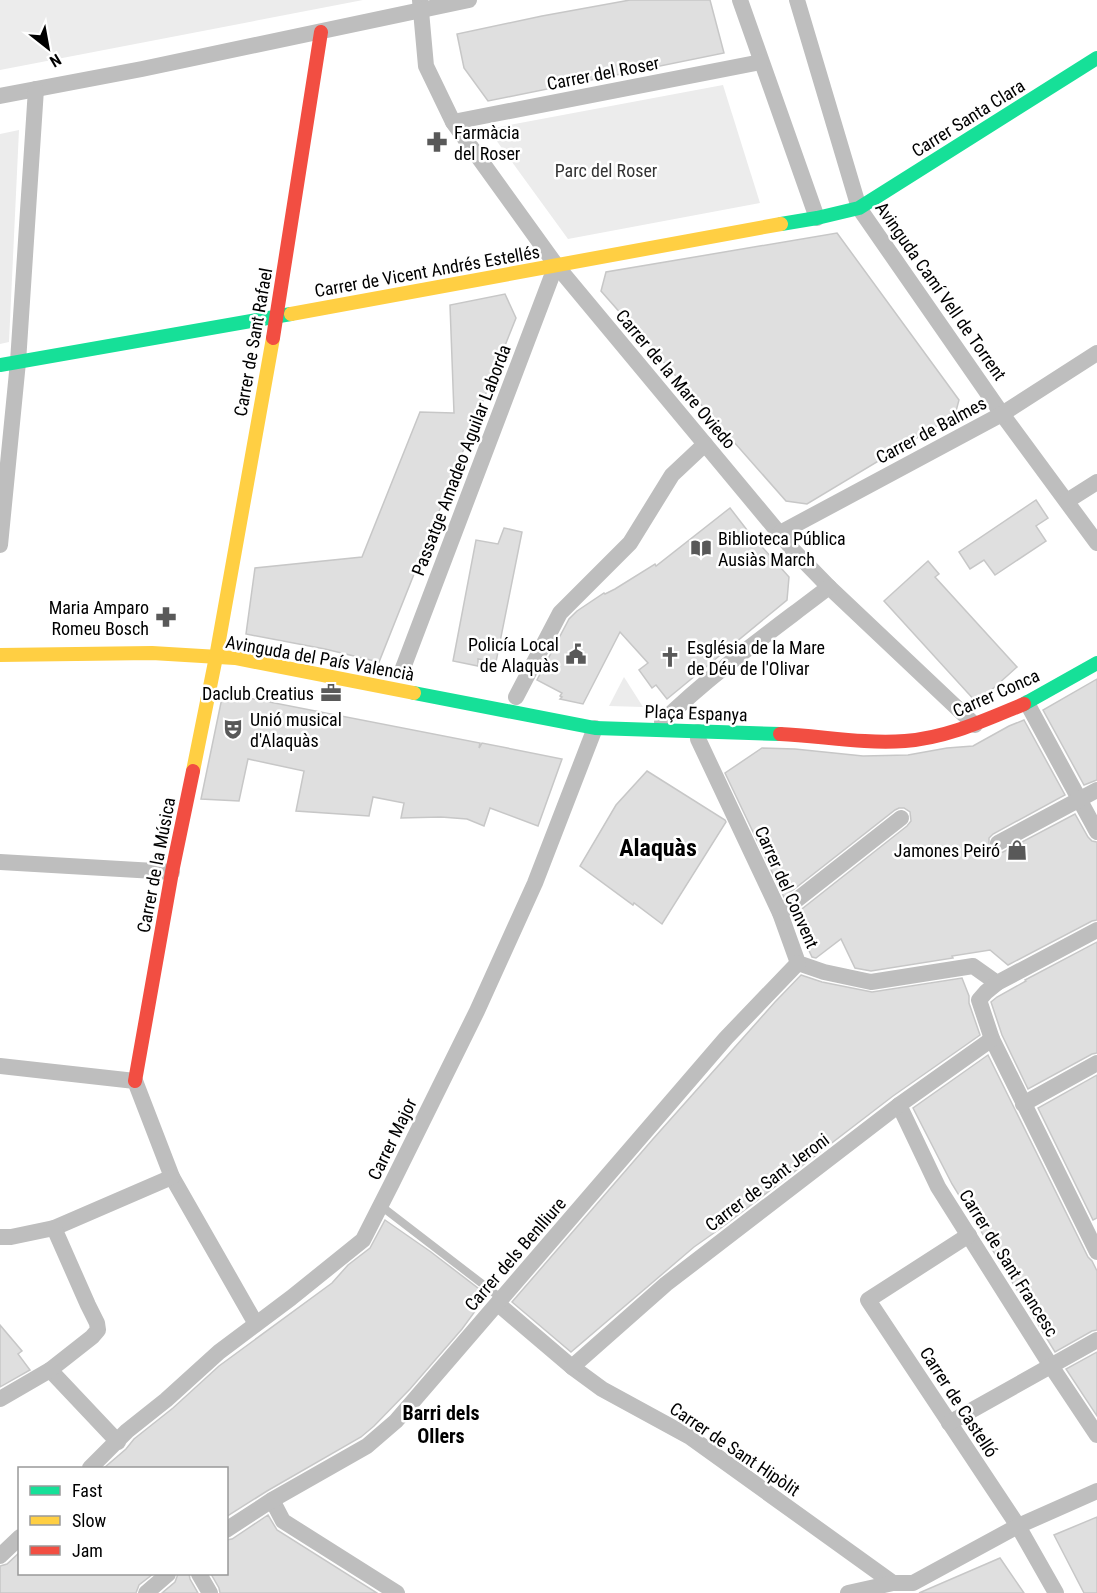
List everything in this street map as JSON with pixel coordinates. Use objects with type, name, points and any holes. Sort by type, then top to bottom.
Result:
[{"type":"street","points":[[0,96],[321,32],[421,5],[469,0]]},
{"type":"street","points":[[740,0],[817,218]]},
{"type":"street","name":"Avinguda Camí Vell de Torrent","points":[[797,0],[859,208],[1002,414],[1097,543]]},
{"type":"street","name":"Carrer de la Mare Oviedo","points":[[421,5],[426,66],[453,122],[556,266],[794,551],[975,725]]},
{"type":"street","name":"Carrer de Sant Rafael","points":[[216,657],[277,317],[321,32]]},
{"type":"street","name":"Carrer Santa Clara","points":[[859,208],[1097,58]]},
{"type":"street","name":"Carrer del Roser","points":[[453,122],[761,62]]},
{"type":"street","points":[[0,545],[18,362],[36,89]]},
{"type":"street","name":"Carrer de Vicent Andrés Estellés","points":[[0,365],[277,317],[817,218],[859,208]]},
{"type":"street","name":"Passatge Amadeo Aguilar Laborda","points":[[403,668],[556,266]]},
{"type":"street","name":"Carrer de Balmes","points":[[780,533],[1002,414],[1097,353]]},
{"type":"street","points":[[516,697],[560,613],[630,543],[672,475],[705,444]]},
{"type":"street","points":[[1067,501],[1097,482]]},
{"type":"street","points":[[662,722],[677,707],[829,586]]},
{"type":"street","name":"Avinguda del País Valencià","points":[[0,655],[152,653],[235,658],[594,728]]},
{"type":"street","name":"Carrer de la Música","points":[[135,1081],[172,872],[216,657]]},
{"type":"street","name":"Carrer Conca","points":[[796,735],[855,741],[906,741],[942,735],[975,725],[1027,702],[1097,663]]},
{"type":"street","points":[[1027,702],[1097,832]]},
{"type":"street","name":"Plaça Espanya","points":[[594,728],[796,735]]},
{"type":"street","name":"Carrer Major","points":[[100,1465],[127,1431],[166,1400],[219,1352],[363,1240],[477,1011],[535,883],[594,728]]},
{"type":"street","name":"Carrer del Convent","points":[[698,732],[698,739],[780,913],[798,963],[824,972],[871,982],[973,966],[997,983]]},
{"type":"street","points":[[998,843],[1097,790]]},
{"type":"street","points":[[780,913],[901,818]]},
{"type":"street","points":[[0,862],[172,872]]},
{"type":"street","points":[[1097,930],[997,983],[980,1000],[993,1039],[1023,1104],[1093,1232],[1097,1252]]},
{"type":"street","name":"Carrer dels Benlliure","points":[[228,1529],[272,1500],[367,1446],[396,1421],[726,1038],[798,963]]},
{"type":"street","name":"Carrer de Sant Jeroni","points":[[572,1366],[666,1284],[899,1105],[993,1039]]},
{"type":"street","points":[[1023,1104],[1097,1063]]},
{"type":"street","points":[[0,1066],[135,1081],[172,1177],[256,1324]]},
{"type":"street","name":"Carrer de Sant Francesc","points":[[899,1105],[938,1186],[1097,1435]]},
{"type":"street","points":[[0,1237],[11,1237],[54,1228],[172,1177]]},
{"type":"street","points":[[0,1399],[50,1370],[98,1330],[97,1323],[54,1228]]},
{"type":"street","name":"Carrer de Castelló","points":[[969,1235],[868,1300],[1018,1526],[1056,1593]]},
{"type":"street","name":"Carrer de Sant Hipòlit","points":[[500,1301],[572,1366],[602,1389],[690,1437],[893,1583]]},
{"type":"street","points":[[949,1423],[1097,1340]]},
{"type":"street","points":[[50,1370],[118,1442]]},
{"type":"street","points":[[848,1593],[893,1583],[917,1588],[1018,1526],[1097,1491]]},
{"type":"street","points":[[272,1500],[283,1521],[393,1592]]},
{"type":"street","points":[[0,1556],[18,1539]]},
{"type":"street","points":[[146,1593],[167,1575]]},
{"type":"street","points":[[200,1575],[210,1593]]},
{"type":"lane","name":"Carrer de Sant Hipòlit","points":[[381,1206],[500,1301]]},
{"type":"green space","points":[[0,0],[363,0],[0,70]]},
{"type":"green space","name":"Parc del Roser","points":[[723,85],[760,203],[568,239],[488,129]]},
{"type":"green space","points":[[19,130],[9,342],[0,344],[0,134]]},
{"type":"green space","points":[[624,677],[643,707],[609,706]]},
{"type":"building","points":[[630,0],[710,0],[724,53],[488,101],[464,68],[457,34]]},
{"type":"building","points":[[837,233],[959,400],[955,415],[807,504],[786,501],[601,291],[606,272]]},
{"type":"building","points":[[505,294],[516,318],[379,662],[246,634],[255,568],[362,557],[420,412],[454,413],[450,305]]},
{"type":"building","points":[[1036,500],[1048,518],[1036,526],[1046,541],[995,575],[984,560],[970,569],[959,552]]},
{"type":"building","points":[[730,508],[789,577],[787,600],[667,699],[656,685],[652,688],[639,670],[648,663],[620,632],[583,704],[560,699],[562,693],[537,680],[569,619],[577,611],[604,593],[615,589],[655,564],[656,566]]},
{"type":"building","points":[[504,528],[522,532],[496,662],[478,659],[478,666],[453,661],[476,540],[498,544]]},
{"type":"building","points":[[928,561],[939,574],[935,577],[1017,667],[977,703],[884,601]]},
{"type":"building","points":[[1097,679],[1097,780],[1084,785],[1043,710]]},
{"type":"building","points":[[223,693],[480,743],[479,748],[482,743],[562,759],[538,826],[490,808],[484,826],[467,819],[401,818],[404,803],[373,797],[369,816],[296,811],[304,771],[248,759],[239,801],[201,799]]},
{"type":"building","points":[[1024,720],[1065,795],[993,834],[989,838],[989,847],[993,852],[1003,852],[1075,814],[1088,837],[1097,842],[1097,920],[1008,965],[990,950],[871,971],[855,968],[841,939],[816,958],[812,957],[793,916],[907,826],[911,821],[910,812],[904,808],[895,810],[784,897],[725,773],[762,748],[863,756],[908,755],[973,746]]},
{"type":"building","points":[[647,771],[726,822],[662,924],[580,866],[616,805]]},
{"type":"building","points":[[1097,942],[1097,1053],[1028,1089],[1002,1035],[991,1002],[1025,980]]},
{"type":"building","points":[[801,975],[822,982],[872,992],[962,978],[980,1035],[893,1096],[694,1247],[571,1352],[512,1302],[653,1139]]},
{"type":"building","points":[[988,1055],[1097,1271],[1097,1330],[1055,1352],[952,1184],[913,1108]]},
{"type":"building","points":[[1097,1075],[1097,1218],[1093,1220],[1038,1108]]},
{"type":"building","points":[[385,1220],[487,1295],[462,1329],[410,1389],[361,1437],[228,1516],[228,1467],[105,1467],[134,1439],[173,1408],[219,1366],[332,1283],[348,1265],[370,1248]]},
{"type":"building","points":[[0,1325],[22,1351],[18,1354],[30,1370],[0,1387]]},
{"type":"building","points":[[1097,1352],[1097,1416],[1066,1369]]},
{"type":"building","points":[[268,1515],[277,1530],[377,1593],[220,1593],[212,1575],[228,1575],[228,1540]]},
{"type":"building","points":[[1097,1517],[1097,1593],[1084,1593],[1054,1535]]},
{"type":"building","points":[[18,1554],[18,1575],[152,1575],[139,1585],[136,1593],[0,1593],[0,1566],[7,1564]]},
{"type":"building","points":[[1000,1558],[1024,1593],[919,1593]]},
{"type":"building","points":[[178,1575],[189,1575],[198,1593],[162,1593],[175,1582]]},
{"type":"traffic: fast","points":[[781,224],[859,208],[1097,58]]},
{"type":"traffic: fast","points":[[0,365],[291,314]]},
{"type":"traffic: fast","points":[[1024,704],[1097,663]]},
{"type":"traffic: fast","points":[[414,693],[595,728],[780,734]]},
{"type":"traffic: slow","points":[[291,314],[781,224]]},
{"type":"traffic: slow","points":[[193,771],[216,657],[273,338]]},
{"type":"traffic: slow","points":[[0,655],[152,653],[235,658],[414,693]]},
{"type":"traffic: jam","points":[[273,338],[321,32]]},
{"type":"traffic: jam","points":[[780,734],[905,741],[936,736],[966,727],[1024,704]]},
{"type":"traffic: jam","points":[[135,1081],[172,872],[193,771]]},
{"type":"place","name":"Farmàcia del Roser","points":[[437,142]]},
{"type":"place","name":"Biblioteca Pública Ausiàs March","points":[[701,548]]},
{"type":"place","name":"Maria Amparo Romeu Bosch","points":[[166,617]]},
{"type":"place","name":"Policía Local de Alaquàs","points":[[576,654]]},
{"type":"place","name":"Església de la Mare de Déu de l'Olivar","points":[[670,657]]},
{"type":"place","name":"Daclub Creatius","points":[[331,693]]},
{"type":"place","name":"Unió musical d'Alaquàs","points":[[233,729]]},
{"type":"place","name":"Jamones Peiró","points":[[1017,850]]},
{"type":"district","name":"Alaquàs","points":[[658,848]]},
{"type":"district","name":"Barri dels Ollers","points":[[441,1424]]}]
